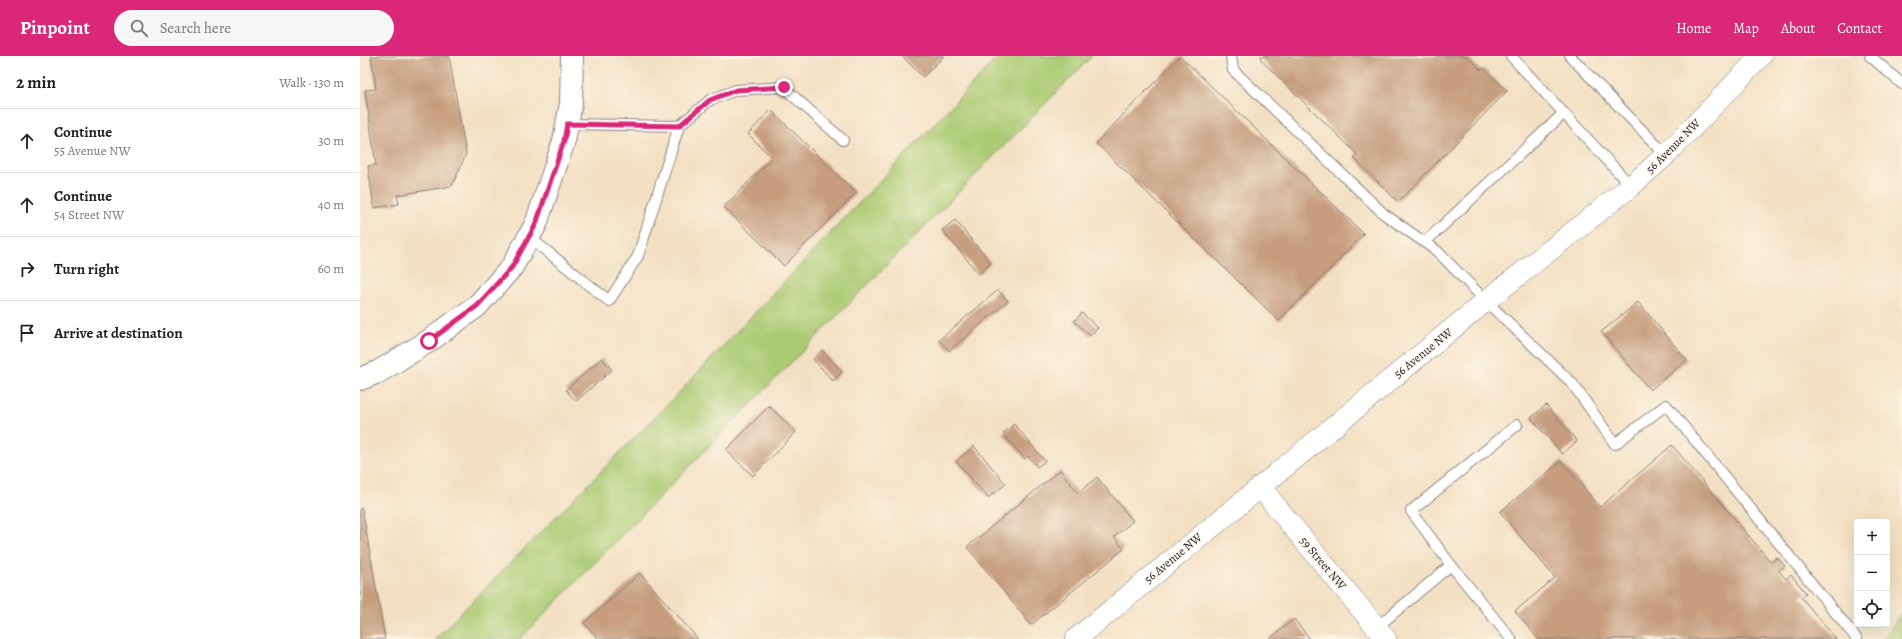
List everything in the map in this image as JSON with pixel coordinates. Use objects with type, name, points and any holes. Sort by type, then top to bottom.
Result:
[{"type":"street","points":[[360,378],[378,372],[429,341],[477,306],[512,267],[529,237],[538,217],[564,141],[571,103],[572,56]]},
{"type":"street","name":"56 Avenue NW","points":[[1076,639],[1486,301],[1631,186],[1666,155],[1761,56]]},
{"type":"street","name":"59 Street NW","points":[[1260,487],[1381,633]]},
{"type":"lane","points":[[1231,56],[1233,70],[1384,214],[1437,251],[1486,301],[1572,383],[1615,444],[1666,405],[1857,639]]},
{"type":"lane","points":[[1511,56],[1631,186]]},
{"type":"lane","points":[[1570,56],[1666,155]]},
{"type":"lane","points":[[1870,56],[1902,84]]},
{"type":"lane","points":[[529,237],[609,301],[638,256],[679,126],[710,100],[736,90],[784,87],[843,140]]},
{"type":"lane","points":[[1425,242],[1564,113]]},
{"type":"lane","points":[[567,124],[679,126]]},
{"type":"lane","points":[[1511,639],[1451,565],[1411,511],[1517,425]]},
{"type":"lane","points":[[1381,633],[1451,565]]},
{"type":"green space","points":[[999,56],[1092,56],[520,639],[435,639],[670,402]]},
{"type":"green space","points":[[1902,612],[1902,639],[1883,639]]},
{"type":"building","points":[[371,56],[449,56],[466,154],[452,186],[397,195],[399,204],[374,208],[368,166],[376,165],[365,90],[376,89]]},
{"type":"building","points":[[902,56],[944,56],[923,77]]},
{"type":"building","points":[[1180,56],[1364,234],[1279,321],[1096,143]]},
{"type":"building","points":[[1261,56],[1467,56],[1481,70],[1483,68],[1507,91],[1398,202],[1354,158],[1357,154],[1261,60]]},
{"type":"building","points":[[771,110],[856,193],[784,266],[724,207],[772,158],[748,134]]},
{"type":"building","points":[[955,220],[991,263],[979,274],[942,230]]},
{"type":"building","points":[[998,290],[1008,301],[949,351],[939,340]]},
{"type":"building","points":[[1638,302],[1687,360],[1650,390],[1601,332]]},
{"type":"building","points":[[1082,313],[1098,328],[1090,336],[1074,321]]},
{"type":"building","points":[[822,350],[842,372],[833,381],[813,359]]},
{"type":"building","points":[[602,358],[612,370],[576,401],[566,390]]},
{"type":"building","points":[[1546,405],[1577,441],[1562,454],[1531,418]]},
{"type":"building","points":[[769,406],[796,432],[753,476],[726,450]]},
{"type":"building","points":[[1014,424],[1045,461],[1037,467],[1028,456],[1025,459],[1003,434]]},
{"type":"building","points":[[1672,445],[1771,562],[1777,557],[1785,566],[1779,571],[1786,579],[1791,575],[1806,593],[1801,597],[1836,639],[1538,639],[1515,611],[1555,578],[1500,512],[1561,461],[1600,507]]},
{"type":"building","points":[[974,446],[1006,484],[988,498],[956,461]]},
{"type":"building","points":[[1060,470],[1078,493],[1097,477],[1133,521],[1114,537],[1124,549],[1031,625],[967,547]]},
{"type":"building","points":[[362,508],[385,639],[360,639],[360,509]]},
{"type":"building","points":[[640,573],[698,639],[599,639],[584,623]]},
{"type":"building","points":[[1294,619],[1310,639],[1269,639]]},
{"type":"route","points":[[429,341],[477,306],[512,267],[536,224],[564,141],[567,124],[679,126],[710,100],[736,90],[784,87]]}]
